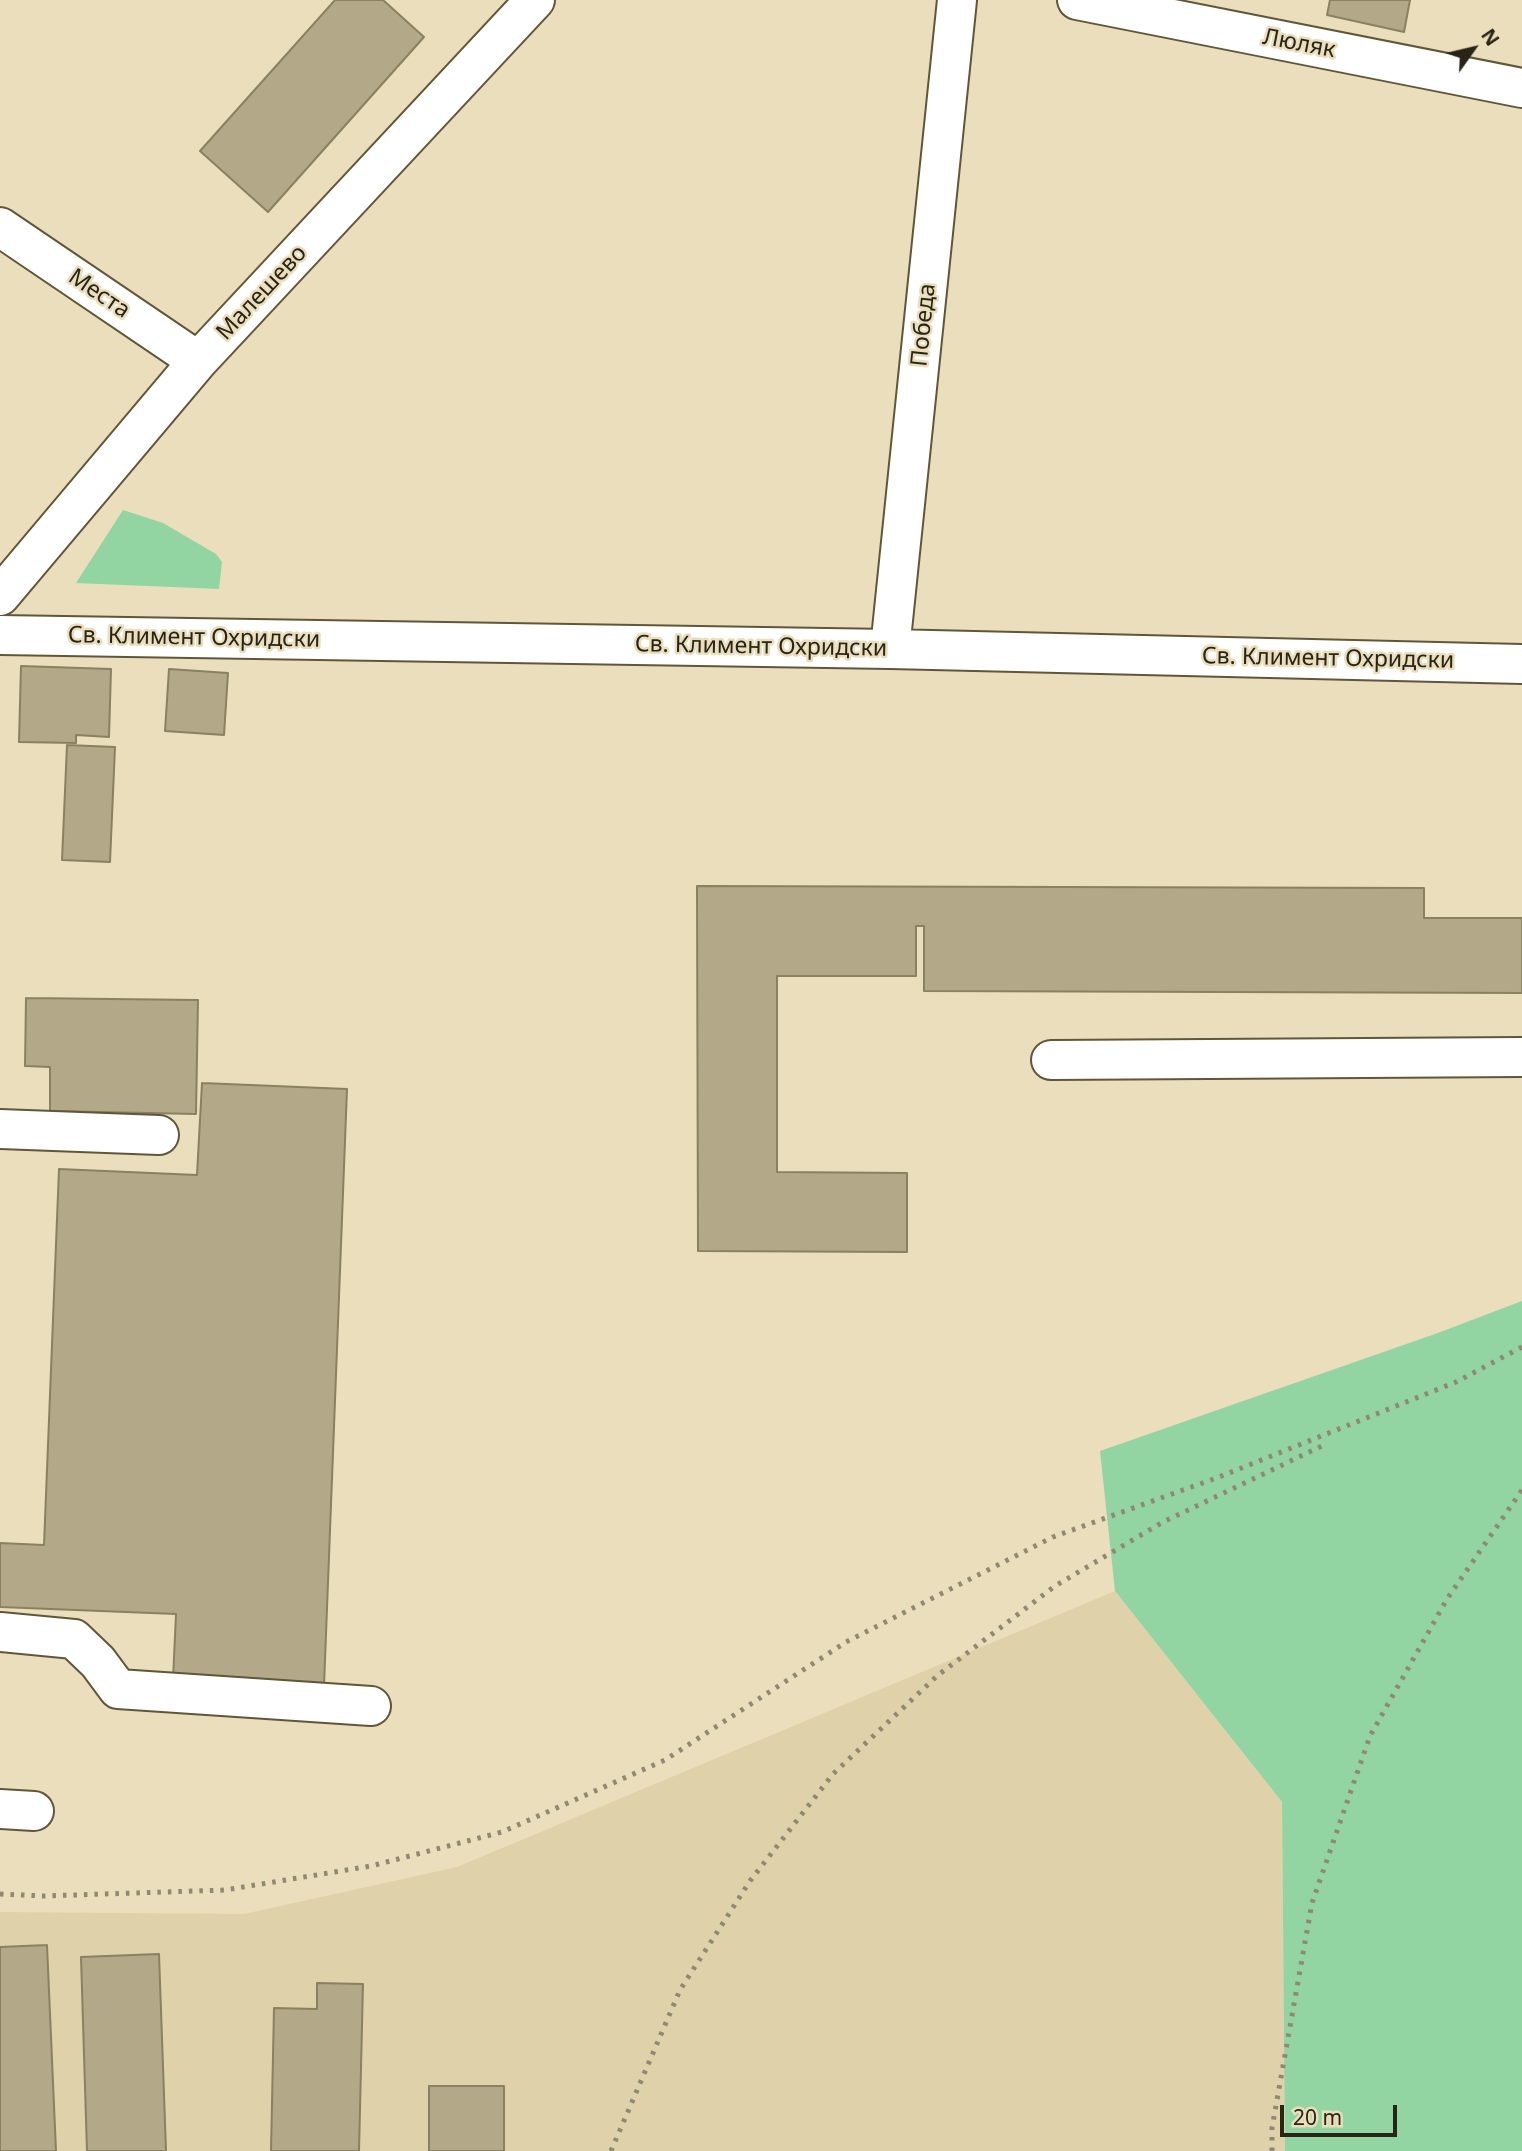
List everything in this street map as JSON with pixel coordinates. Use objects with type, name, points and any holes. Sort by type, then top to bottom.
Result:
[{"type":"street","name":"Малешево","points":[[0,596],[198,361],[535,0]]},
{"type":"street","name":"Победа","points":[[890,649],[957,0]]},
{"type":"street","name":"Люляк","points":[[1077,0],[1522,88]]},
{"type":"street","name":"Места","points":[[0,227],[198,361]]},
{"type":"street","name":"Св. Климент Охридски","points":[[0,635],[890,649],[1522,664]]},
{"type":"street","points":[[1051,1060],[1522,1057]]},
{"type":"street","points":[[0,1129],[159,1135]]},
{"type":"street","points":[[0,1632],[74,1639],[98,1662],[118,1689],[371,1706]]},
{"type":"shaded area","points":[[1115,1591],[1282,1802],[1285,2151],[0,2151],[0,1912],[244,1914],[457,1867]]},
{"type":"green space","points":[[123,510],[163,523],[216,554],[222,562],[219,589],[76,583]]},
{"type":"green space","points":[[1522,1301],[1522,2151],[1285,2151],[1282,1802],[1115,1591],[1100,1451]]},
{"type":"building","points":[[335,0],[383,0],[424,37],[268,212],[200,151]]},
{"type":"building","points":[[1330,0],[1410,0],[1404,32],[1327,15]]},
{"type":"building","points":[[21,666],[111,669],[109,737],[76,735],[76,743],[19,742]]},
{"type":"building","points":[[169,669],[228,673],[224,735],[165,731]]},
{"type":"building","points":[[67,745],[115,747],[110,862],[62,860]]},
{"type":"building","points":[[697,886],[1424,888],[1424,918],[1522,918],[1522,993],[924,991],[924,926],[916,926],[916,976],[777,976],[777,1172],[907,1173],[907,1252],[698,1251]]},
{"type":"building","points":[[26,998],[198,1000],[196,1114],[50,1111],[50,1067],[25,1066]]},
{"type":"building","points":[[202,1083],[347,1089],[324,1686],[173,1679],[176,1614],[0,1607],[0,1543],[44,1545],[59,1169],[197,1175]]},
{"type":"building","points":[[47,1945],[56,2151],[0,2151],[0,1947]]},
{"type":"building","points":[[159,1954],[166,2151],[87,2151],[81,1957]]},
{"type":"building","points":[[317,1983],[363,1984],[359,2151],[271,2151],[274,2008],[317,2009]]},
{"type":"building","points":[[429,2086],[504,2086],[504,2151],[429,2151]]},
{"type":"railway","points":[[0,1894],[44,1896],[225,1890],[371,1866],[502,1832],[665,1760],[846,1642],[1053,1537],[1219,1477],[1456,1382],[1522,1347]]},
{"type":"railway","points":[[611,2151],[680,1990],[750,1881],[833,1774],[937,1676],[1055,1586],[1163,1522],[1324,1445]]},
{"type":"railway","points":[[1272,2151],[1272,2128],[1312,1903],[1370,1736],[1447,1599],[1522,1490]]}]
